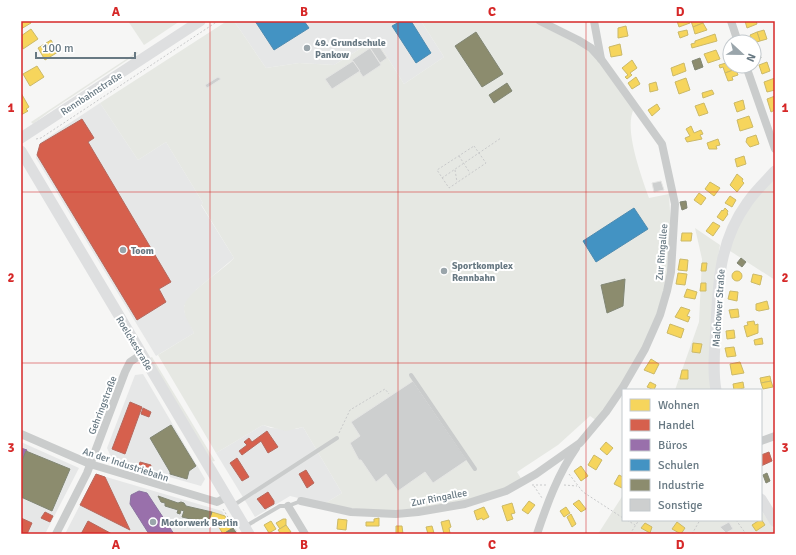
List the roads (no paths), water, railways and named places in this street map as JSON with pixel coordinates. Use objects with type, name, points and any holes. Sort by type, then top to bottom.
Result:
[{"type":"main road","name":"Rennbahnstraße","points":[[21,138],[200,21]]},
{"type":"main road","name":"Roelckestraße","points":[[21,152],[142,354],[244,532]]},
{"type":"main road","name":"Malchower Straße","points":[[716,389],[714,374],[718,289],[724,247],[738,217],[748,202],[775,171]]},
{"type":"main road","points":[[762,501],[775,522]]},
{"type":"street","name":"Zur Ringallee","points":[[537,534],[564,467],[580,443],[619,394],[645,349],[660,315],[668,291],[673,250],[675,204],[662,144],[601,59],[584,44],[540,21]]},
{"type":"street","name":"Zur Ringallee","points":[[594,21],[601,59]]},
{"type":"street","points":[[730,21],[735,34]]},
{"type":"street","points":[[749,74],[775,149]]},
{"type":"street","name":"Gehringstraße","points":[[56,534],[90,464],[125,372],[130,362],[142,354]]},
{"type":"street","name":"An der Industriebahn","points":[[21,434],[90,464],[227,504]]},
{"type":"street","points":[[762,441],[775,436]]},
{"type":"street","name":"Zur Ringallee","points":[[301,501],[351,512],[373,514],[418,512],[465,504],[512,488],[550,465],[580,443]]},
{"type":"street","points":[[288,506],[304,534]]},
{"type":"lane","points":[[411,376],[475,469]]},
{"type":"lane","points":[[227,504],[337,438]]},
{"type":"lane","name":"Zur Ringallee","points":[[244,532],[280,506],[288,506],[301,501]]},
{"type":"place","name":"49. Grundschule Pankow","points":[[307,48]]},
{"type":"place","name":"Toom","points":[[123,250]]},
{"type":"place","name":"Sportkomplex Rennbahn","points":[[444,271]]},
{"type":"place","name":"Motorwerk Berlin","points":[[153,522]]}]
